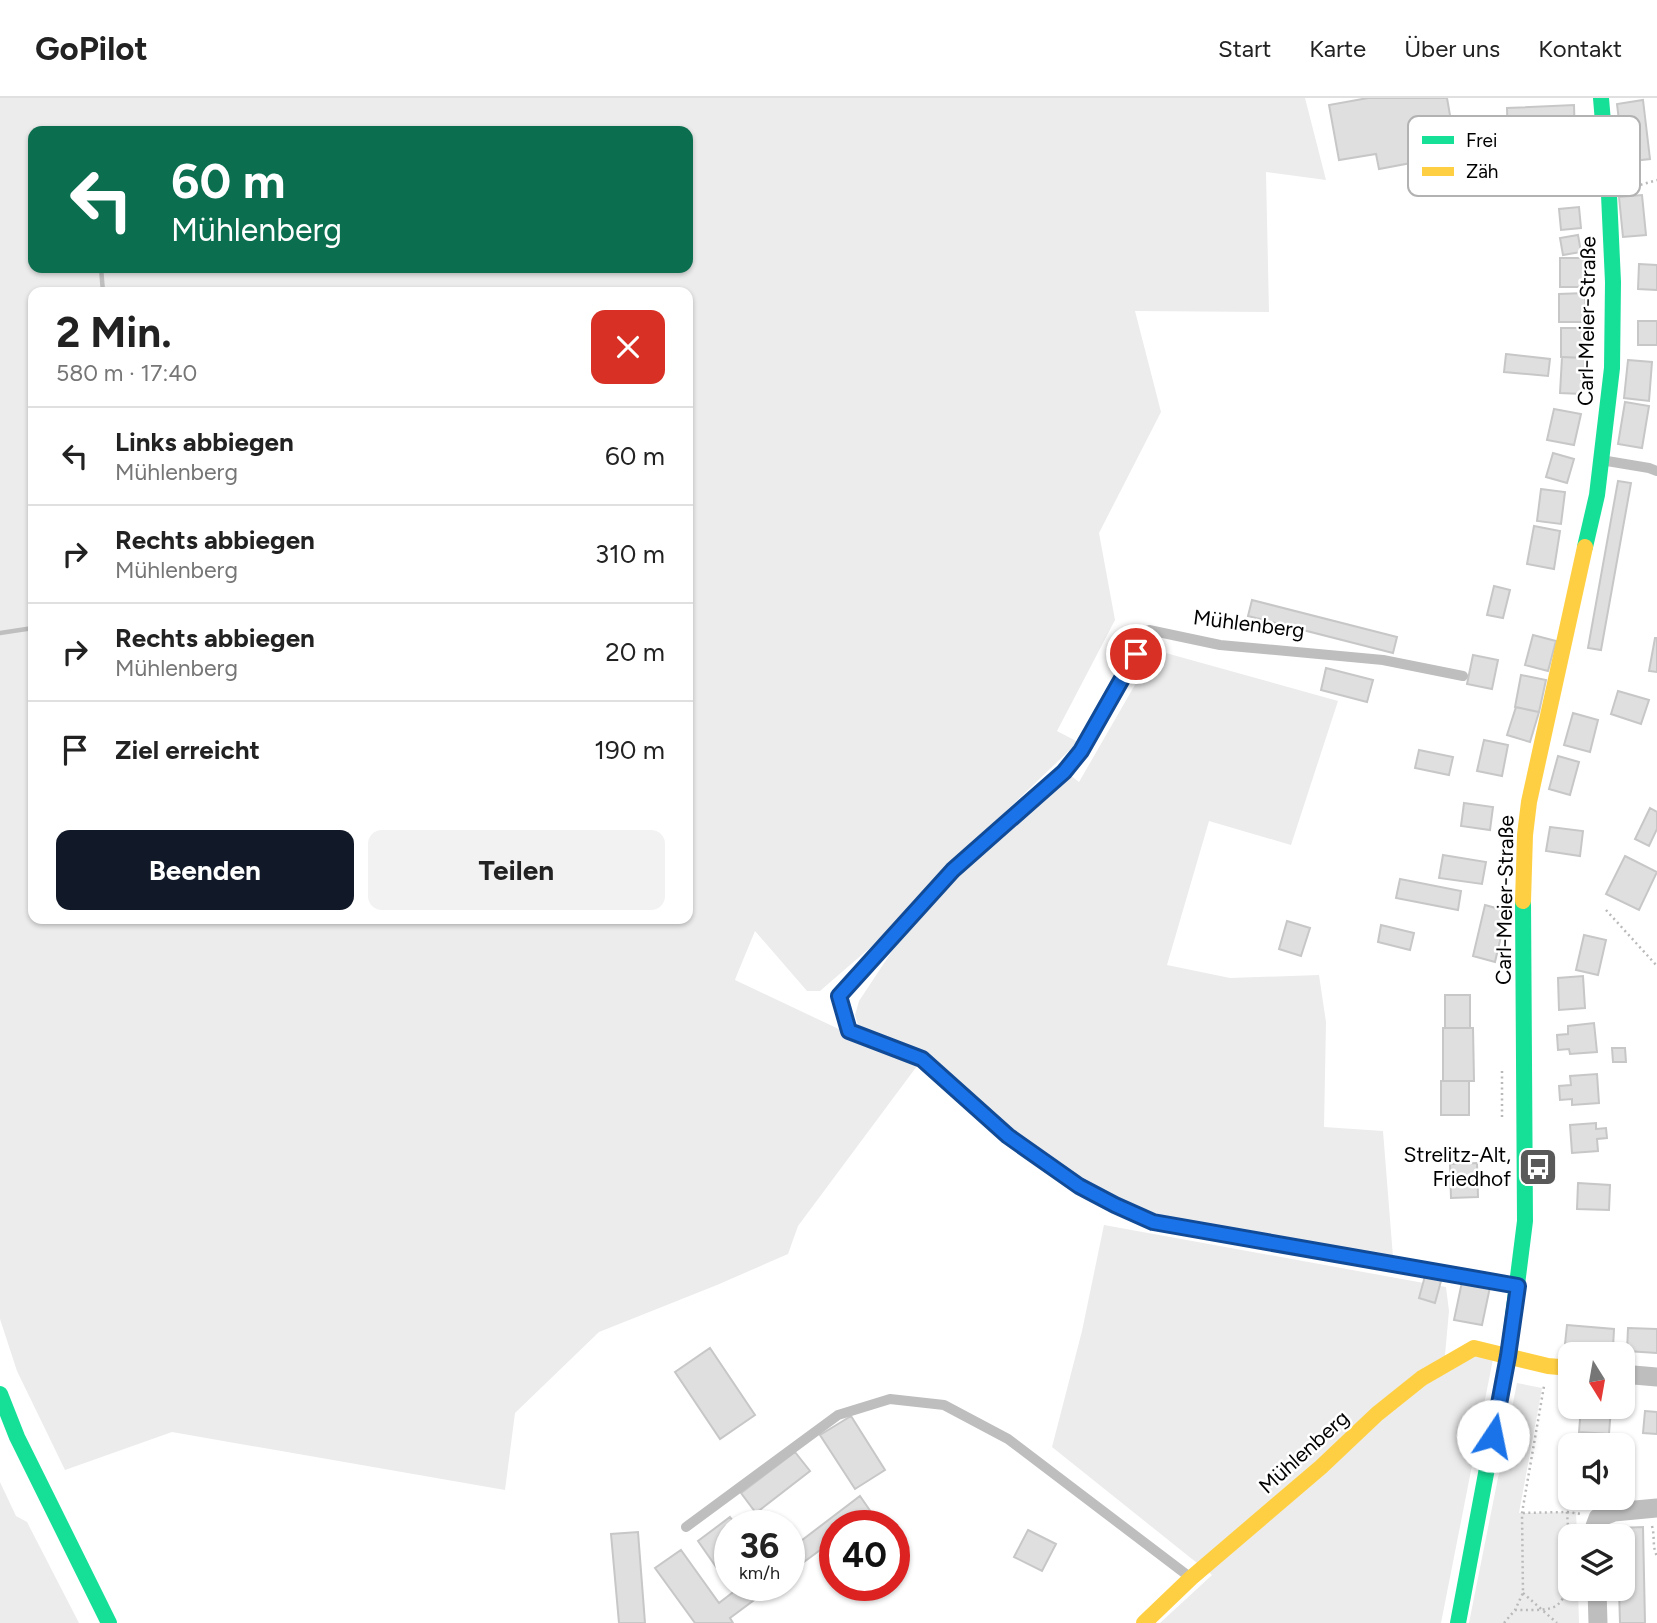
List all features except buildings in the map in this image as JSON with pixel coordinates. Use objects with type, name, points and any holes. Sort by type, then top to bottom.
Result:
[{"type":"street","name":"Carl-Meier-Straße","points":[[1601,98],[1602,116]]},
{"type":"street","name":"Carl-Meier-Straße","points":[[1458,1623],[1508,1356],[1525,1222],[1525,835],[1537,764],[1597,495],[1612,368],[1613,282],[1609,196]]},
{"type":"street","name":"Mühlenberg","points":[[1144,1623],[1191,1578],[1321,1467],[1377,1414],[1422,1378],[1474,1348],[1558,1367]]},
{"type":"street","points":[[1635,1375],[1657,1377]]},
{"type":"street","points":[[0,1394],[17,1437],[109,1623]]},
{"type":"street","points":[[1595,1524],[1598,1518],[1614,1512],[1654,1516]]},
{"type":"street","points":[[1597,1601],[1598,1623]]},
{"type":"lane","points":[[1601,460],[1657,471]]},
{"type":"lane","name":"Mühlenberg","points":[[1463,676],[1383,660],[1220,645],[1149,630],[1081,751],[1064,772],[953,870],[839,996],[849,1031],[922,1059],[1008,1136],[1079,1186],[1127,1211],[1153,1222],[1518,1286]]},
{"type":"lane","points":[[686,1527],[838,1415],[890,1399],[944,1405],[1008,1439],[1191,1578]]},
{"type":"path","points":[[1640,185],[1657,180]]},
{"type":"path","points":[[1606,910],[1657,966]]},
{"type":"path","points":[[1504,1623],[1516,1610],[1523,1593],[1521,1513],[1544,1388]]},
{"type":"path","points":[[1516,1610],[1554,1607],[1564,1597],[1569,1583],[1567,1513],[1521,1513]]},
{"type":"path","points":[[1654,1516],[1657,1556]]},
{"type":"path","points":[[1523,1593],[1557,1623]]},
{"type":"shaded area","points":[[0,98],[1305,98],[1326,180],[1266,172],[1269,312],[1135,311],[1161,412],[1099,533],[1115,620],[1057,731],[1078,742],[978,838],[872,946],[820,991],[807,991],[755,931],[735,980],[917,1066],[798,1226],[788,1254],[599,1332],[515,1413],[505,1490],[172,1432],[65,1470],[17,1371],[0,1319]]},
{"type":"shaded area","points":[[1155,650],[1338,701],[1291,845],[1209,821],[1167,965],[1230,978],[1319,975],[1326,1022],[1324,1127],[1383,1131],[1393,1257],[1155,1216],[1099,1191],[1025,1143],[923,1054],[858,1025],[855,1015],[859,1001],[912,921],[960,870],[1070,775],[1079,782]]},
{"type":"shaded area","points":[[1104,1225],[1446,1287],[1449,1311],[1445,1355],[1494,1354],[1441,1623],[1160,1623],[1212,1575],[1052,1447],[1082,1331]]},
{"type":"shaded area","points":[[1517,1383],[1542,1388],[1519,1513],[1576,1512],[1576,1524],[1558,1524],[1558,1601],[1578,1601],[1579,1623],[1469,1623]]},
{"type":"shaded area","points":[[0,1482],[16,1516],[27,1522],[79,1623],[0,1623]]},
{"type":"waterway","points":[[101,273],[103,287]]},
{"type":"waterway","points":[[0,633],[28,629]]},
{"type":"traffic: fast","points":[[1601,98],[1602,116]]},
{"type":"traffic: fast","points":[[1585,547],[1597,495],[1612,368],[1613,282],[1609,196]]},
{"type":"traffic: fast","points":[[1458,1623],[1508,1356],[1525,1221],[1523,901]]},
{"type":"traffic: fast","points":[[0,1394],[17,1437],[109,1623]]},
{"type":"traffic: slow","points":[[1523,901],[1529,802],[1585,547]]},
{"type":"traffic: slow","points":[[1144,1623],[1191,1578],[1321,1467],[1377,1414],[1422,1378],[1474,1348],[1558,1367]]},
{"type":"place","name":"Strelitz-Alt, Friedhof","points":[[1538,1167]]},
{"type":"route","points":[[1136,654],[1081,751],[1064,772],[953,870],[839,996],[849,1031],[922,1059],[1008,1136],[1079,1186],[1153,1222],[1518,1286],[1493,1436]]}]
